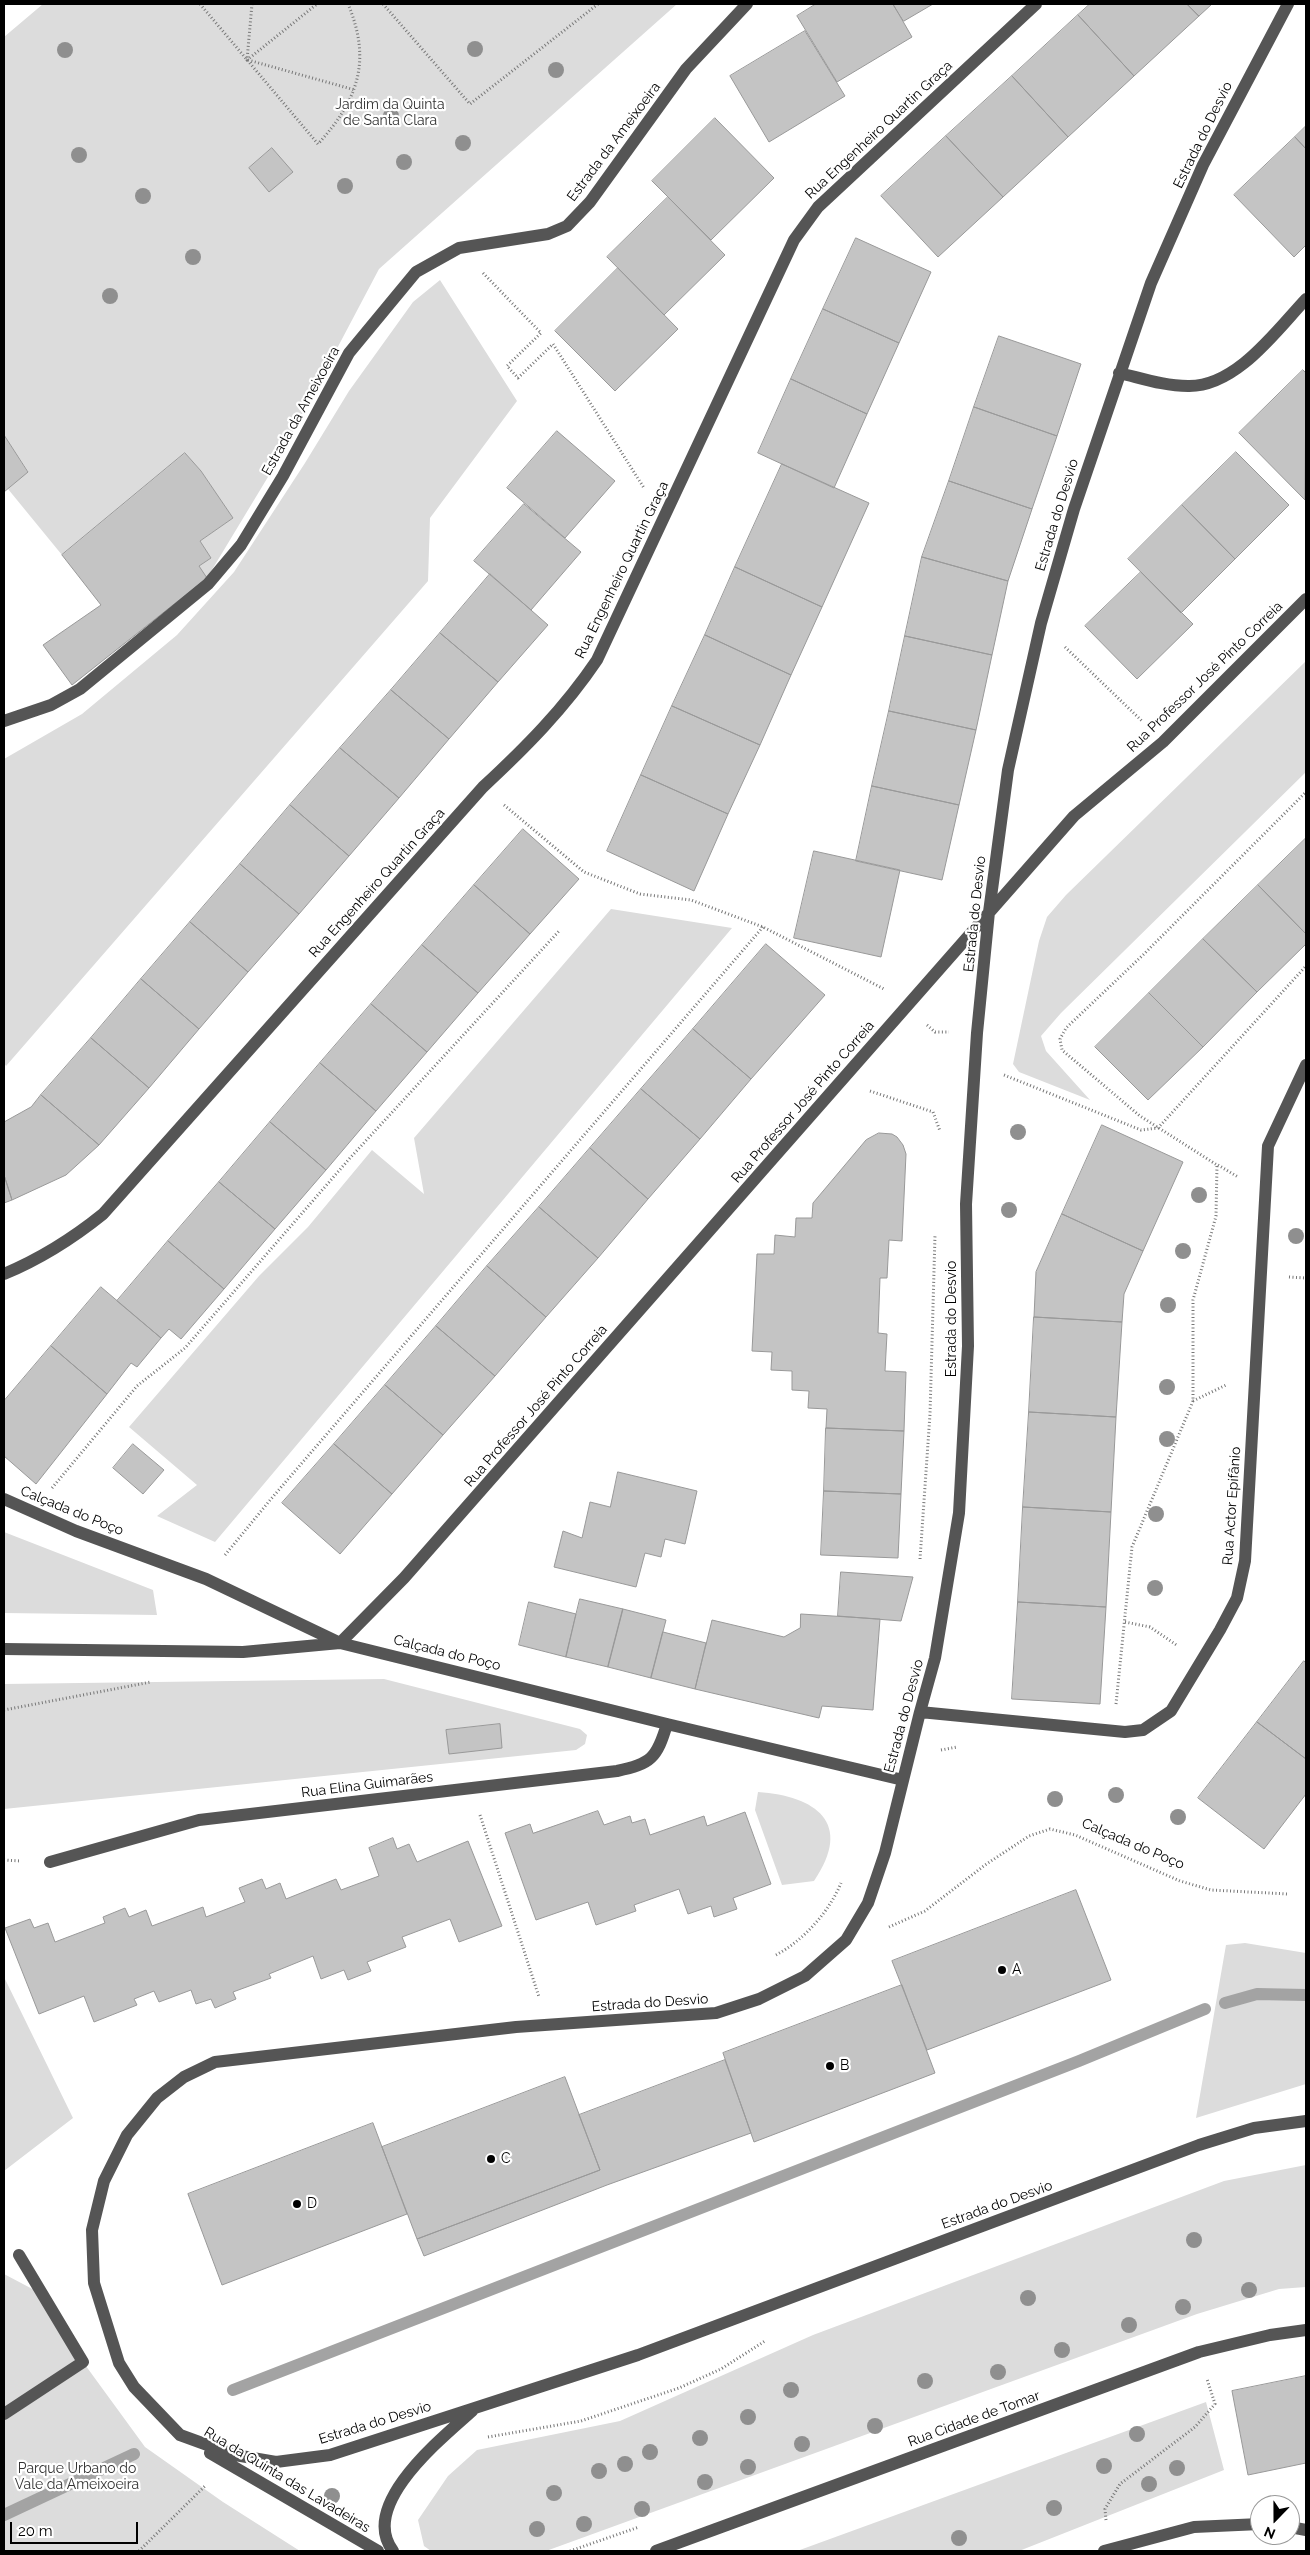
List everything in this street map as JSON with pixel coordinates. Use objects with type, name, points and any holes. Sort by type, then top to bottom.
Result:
[{"type":"street","name":"Estrada da Ameixoeira","points":[[4,721],[51,705],[80,689],[208,584],[241,545],[283,476],[349,353],[416,272],[430,262],[459,248],[548,234],[567,226],[590,202],[686,69],[747,4]]},
{"type":"street","name":"Rua Engenheiro Quartin Graça","points":[[4,1274],[29,1263],[74,1237],[104,1214],[482,787],[535,739],[574,695],[597,660],[669,511],[774,279],[794,240],[818,207],[1036,4]]},
{"type":"street","name":"Estrada do Desvio","points":[[1288,4],[1203,165],[1151,283],[1074,509],[1041,623],[1008,770],[989,912],[977,1033],[966,1204],[968,1346],[959,1513],[935,1658],[885,1853],[868,1903],[846,1940],[805,1976],[759,1999],[716,2013],[545,2025],[215,2062],[184,2077],[157,2098],[127,2135],[104,2181],[92,2230],[94,2284],[119,2363],[134,2388],[180,2435],[235,2455],[276,2462],[330,2455],[638,2355],[1199,2145],[1254,2128],[1306,2121]]},
{"type":"street","points":[[1119,373],[1159,383],[1189,386],[1217,381],[1241,366],[1306,300]]},
{"type":"street","name":"Rua Professor José Pinto Correia","points":[[340,1642],[404,1578],[1074,816],[1163,742],[1306,599]]},
{"type":"street","name":"Rua Actor Epifânio","points":[[920,1712],[1113,1731],[1142,1730],[1171,1711],[1201,1662],[1237,1598],[1245,1561],[1268,1146],[1306,1065]]},
{"type":"street","name":"Calçada do Poço","points":[[4,1499],[76,1531],[206,1579],[340,1642],[667,1724],[903,1780]]},
{"type":"street","points":[[4,1649],[244,1652],[340,1642]]},
{"type":"street","name":"Rua Elina Guimarães","points":[[50,1862],[199,1820],[636,1767],[653,1758],[661,1747],[667,1724]]},
{"type":"street","points":[[4,2414],[83,2362],[19,2254]]},
{"type":"street","name":"Rua Cidade de Tomar","points":[[656,2551],[1199,2352],[1270,2335],[1306,2330]]},
{"type":"street","name":"Rua da Quinta das Lavadeiras","points":[[393,2551],[388,2545],[384,2531],[387,2514],[396,2492],[421,2458],[475,2408]]},
{"type":"street","name":"Rua da Quinta das Lavadeiras","points":[[180,2435],[378,2551]]},
{"type":"street","points":[[1106,2550],[1194,2527],[1250,2524]]},
{"type":"path","points":[[200,4],[318,144],[340,120],[355,90],[361,56],[356,23],[348,4]]},
{"type":"path","points":[[247,60],[252,4]]},
{"type":"path","points":[[247,60],[317,4]]},
{"type":"path","points":[[383,4],[470,104],[598,4]]},
{"type":"path","points":[[247,60],[355,90]]},
{"type":"path","points":[[459,248],[541,333],[507,366],[518,378],[553,344],[644,488],[669,511]]},
{"type":"path","points":[[1041,623],[1163,742]]},
{"type":"path","points":[[206,1579],[284,1484],[763,927],[691,900],[640,894],[584,872],[482,787]]},
{"type":"path","points":[[1113,1731],[1132,1547],[1192,1401],[1193,1300],[1216,1216],[1217,1165],[1140,1116],[1062,1050],[1060,1039],[1062,1033],[1306,792]]},
{"type":"path","points":[[32,1512],[137,1386],[185,1348],[350,1158],[560,930]]},
{"type":"path","points":[[1000,1074],[1141,1130],[1158,1128],[1306,966]]},
{"type":"path","points":[[841,1082],[932,1112],[943,1140]]},
{"type":"path","points":[[1125,1622],[1150,1627],[1201,1662]]},
{"type":"path","points":[[4,1710],[161,1680]]},
{"type":"path","points":[[471,1788],[542,2004],[545,2025]]},
{"type":"path","name":"Calçada do Poço","points":[[846,1940],[883,1930],[925,1911],[985,1865],[1029,1836],[1050,1830],[1075,1835],[1180,1881],[1211,1890],[1288,1894]]},
{"type":"path","points":[[483,2438],[581,2421],[679,2388],[721,2369],[767,2340]]},
{"type":"path","points":[[1106,2550],[1105,2509],[1120,2484],[1195,2427],[1215,2404],[1199,2352]]},
{"type":"path","points":[[139,2551],[208,2483]]},
{"type":"green space","name":"Jardim da Quinta de Santa Clara","points":[[43,4],[677,4],[379,269],[277,462],[207,578],[199,566],[211,558],[200,541],[233,518],[201,471],[185,453],[62,555],[8,489],[28,471],[4,435],[4,37]]},
{"type":"green space","points":[[440,280],[517,401],[430,518],[428,581],[6,1066],[4,1063],[4,759],[82,714],[177,635],[234,572],[349,391],[413,302]]},
{"type":"green space","points":[[1306,661],[1306,772],[1061,1013],[1041,1036],[1046,1051],[1090,1100],[1019,1072],[1013,1064],[1039,941],[1047,917],[1066,895]]},
{"type":"green space","points":[[611,909],[732,928],[215,1542],[157,1516],[197,1485],[129,1427],[259,1276],[308,1227],[372,1150],[424,1194],[414,1138]]},
{"type":"green space","points":[[4,1532],[153,1590],[157,1615],[4,1613]]},
{"type":"green space","points":[[384,1679],[580,1729],[587,1735],[585,1744],[576,1750],[4,1809],[4,1684]]},
{"type":"green space","points":[[758,1792],[797,1799],[812,1807],[823,1816],[829,1828],[830,1843],[825,1861],[814,1881],[782,1885],[755,1810]]},
{"type":"green space","points":[[1245,1943],[1306,1953],[1306,2084],[1196,2118],[1226,1945]]},
{"type":"green space","points":[[4,1977],[73,2118],[4,2171]]},
{"type":"green space","points":[[1306,2165],[1306,2287],[1279,2289],[1197,2314],[546,2551],[431,2551],[424,2546],[418,2520],[448,2476],[477,2450],[620,2421],[813,2335],[1224,2181]]},
{"type":"green space","name":"Parque Urbano do Vale da Ameixoeira","points":[[4,2274],[40,2293],[83,2362],[145,2447],[223,2502],[300,2551],[4,2551]]},
{"type":"green space","points":[[1206,2402],[1224,2470],[1019,2551],[797,2551]]},
{"type":"building","points":[[816,4],[893,4],[912,37],[837,82],[797,16]]},
{"type":"building","points":[[893,4],[933,4],[904,21]]},
{"type":"building","points":[[1090,4],[1187,4],[1199,16],[1134,76],[1078,15]]},
{"type":"building","points":[[1187,4],[1212,4],[1199,16]]},
{"type":"building","points":[[1078,15],[1134,76],[1068,137],[1012,76]]},
{"type":"building","points":[[805,31],[845,96],[769,142],[730,76]]},
{"type":"building","points":[[1012,76],[1068,137],[1003,197],[946,136]]},
{"type":"building","points":[[715,118],[774,178],[711,240],[652,181]]},
{"type":"building","points":[[1306,126],[1306,149],[1295,137]]},
{"type":"building","points":[[946,136],[1003,197],[938,257],[881,196]]},
{"type":"building","points":[[1295,137],[1306,149],[1306,245],[1294,257],[1234,195]]},
{"type":"building","points":[[272,148],[293,172],[269,192],[249,168]]},
{"type":"building","points":[[668,197],[725,255],[664,315],[607,257]]},
{"type":"building","points":[[856,238],[931,272],[899,343],[823,309]]},
{"type":"building","points":[[618,268],[678,329],[615,391],[555,331]]},
{"type":"building","points":[[823,309],[899,343],[867,414],[791,379]]},
{"type":"building","points":[[999,336],[1081,364],[1057,436],[974,407]]},
{"type":"building","points":[[1303,370],[1306,373],[1305,500],[1239,433]]},
{"type":"building","points":[[791,379],[867,414],[834,488],[758,453]]},
{"type":"building","points":[[974,407],[1057,436],[1032,509],[949,481]]},
{"type":"building","points":[[557,431],[615,481],[565,538],[507,488]]},
{"type":"building","points":[[4,435],[28,472],[4,492]]},
{"type":"building","points":[[1236,452],[1289,505],[1235,559],[1182,505]]},
{"type":"building","points":[[185,453],[201,471],[233,518],[200,541],[211,558],[199,566],[207,578],[72,685],[43,645],[101,605],[62,555]]},
{"type":"building","points":[[782,464],[869,503],[822,607],[735,567]]},
{"type":"building","points":[[949,481],[1032,509],[1008,581],[922,557]]},
{"type":"building","points":[[524,504],[581,552],[531,610],[474,561]]},
{"type":"building","points":[[1182,505],[1235,559],[1181,613],[1128,559]]},
{"type":"building","points":[[922,557],[1008,581],[992,655],[905,636]]},
{"type":"building","points":[[735,567],[822,607],[791,675],[705,635]]},
{"type":"building","points":[[1141,572],[1193,624],[1137,679],[1085,626]]},
{"type":"building","points":[[490,574],[548,625],[498,682],[440,633]]},
{"type":"building","points":[[440,633],[498,682],[449,739],[391,690]]},
{"type":"building","points":[[705,635],[791,675],[760,745],[672,706]]},
{"type":"building","points":[[905,636],[992,655],[976,730],[889,711]]},
{"type":"building","points":[[391,690],[449,739],[399,798],[340,748]]},
{"type":"building","points":[[672,706],[760,745],[728,814],[641,775]]},
{"type":"building","points":[[889,711],[976,730],[959,805],[872,786]]},
{"type":"building","points":[[340,748],[399,798],[349,856],[290,805]]},
{"type":"building","points":[[641,775],[728,814],[694,891],[607,851]]},
{"type":"building","points":[[872,786],[959,805],[942,880],[856,861]]},
{"type":"building","points":[[290,805],[349,856],[299,914],[240,864]]},
{"type":"building","points":[[523,829],[579,879],[530,934],[474,885]]},
{"type":"building","points":[[1306,838],[1306,934],[1258,885]]},
{"type":"building","points":[[814,851],[900,870],[881,957],[794,938]]},
{"type":"building","points":[[240,864],[299,914],[248,972],[190,922]]},
{"type":"building","points":[[474,885],[530,934],[478,993],[422,945]]},
{"type":"building","points":[[1258,885],[1306,934],[1306,944],[1257,992],[1203,939]]},
{"type":"building","points":[[190,922],[248,972],[199,1029],[141,979]]},
{"type":"building","points":[[1203,939],[1257,992],[1203,1047],[1149,993]]},
{"type":"building","points":[[766,944],[825,995],[751,1079],[693,1029]]},
{"type":"building","points":[[422,945],[478,993],[427,1052],[371,1004]]},
{"type":"building","points":[[141,979],[199,1029],[149,1088],[91,1038]]},
{"type":"building","points":[[1149,993],[1203,1047],[1148,1100],[1095,1047]]},
{"type":"building","points":[[371,1004],[427,1052],[376,1111],[320,1063]]},
{"type":"building","points":[[693,1029],[751,1079],[700,1139],[641,1089]]},
{"type":"building","points":[[91,1038],[149,1088],[99,1145],[41,1095]]},
{"type":"building","points":[[320,1063],[376,1111],[326,1170],[270,1122]]},
{"type":"building","points":[[641,1089],[700,1139],[648,1199],[590,1148]]},
{"type":"building","points":[[41,1095],[99,1145],[66,1175],[12,1200],[4,1175],[4,1122],[31,1107]]},
{"type":"building","points":[[270,1122],[326,1170],[275,1229],[219,1182]]},
{"type":"building","points":[[1102,1125],[1183,1162],[1143,1251],[1062,1214]]},
{"type":"building","points":[[879,1133],[892,1134],[897,1137],[903,1145],[906,1154],[902,1241],[889,1240],[887,1278],[880,1278],[878,1333],[887,1334],[885,1371],[906,1372],[904,1431],[826,1428],[827,1409],[808,1408],[809,1391],[792,1390],[792,1371],[771,1370],[772,1352],[752,1351],[757,1254],[774,1254],[775,1235],[795,1237],[796,1218],[812,1218],[813,1203],[866,1140]]},
{"type":"building","points":[[590,1148],[648,1199],[598,1258],[539,1207]]},
{"type":"building","points":[[4,1175],[12,1200],[4,1203]]},
{"type":"building","points":[[219,1182],[275,1229],[224,1289],[168,1241]]},
{"type":"building","points":[[539,1207],[598,1258],[546,1317],[487,1266]]},
{"type":"building","points":[[1062,1214],[1143,1251],[1124,1294],[1122,1322],[1034,1317],[1036,1272]]},
{"type":"building","points":[[168,1241],[224,1289],[181,1339],[169,1329],[161,1338],[117,1301]]},
{"type":"building","points":[[487,1266],[546,1317],[495,1376],[436,1326]]},
{"type":"building","points":[[101,1287],[161,1338],[137,1367],[131,1363],[107,1394],[51,1346]]},
{"type":"building","points":[[1034,1317],[1122,1322],[1116,1417],[1029,1412]]},
{"type":"building","points":[[436,1326],[495,1376],[443,1435],[385,1385]]},
{"type":"building","points":[[51,1346],[107,1394],[36,1484],[4,1456],[4,1401]]},
{"type":"building","points":[[385,1385],[443,1435],[392,1494],[334,1444]]},
{"type":"building","points":[[1029,1412],[1116,1417],[1111,1512],[1023,1507]]},
{"type":"building","points":[[826,1428],[904,1431],[901,1494],[824,1491]]},
{"type":"building","points":[[133,1444],[164,1470],[143,1494],[113,1468]]},
{"type":"building","points":[[334,1444],[392,1494],[340,1554],[282,1503]]},
{"type":"building","points":[[618,1472],[697,1491],[685,1544],[665,1539],[661,1557],[645,1553],[636,1587],[554,1567],[563,1531],[582,1538],[590,1502],[610,1507]]},
{"type":"building","points":[[824,1491],[901,1494],[898,1558],[821,1555]]},
{"type":"building","points":[[1023,1507],[1111,1512],[1106,1607],[1018,1602]]},
{"type":"building","points":[[841,1572],[913,1577],[901,1621],[838,1616]]},
{"type":"building","points":[[580,1599],[623,1609],[608,1667],[566,1657]]},
{"type":"building","points":[[529,1602],[576,1614],[566,1657],[519,1645]]},
{"type":"building","points":[[1018,1602],[1106,1607],[1100,1704],[1012,1699]]},
{"type":"building","points":[[623,1609],[666,1620],[651,1678],[608,1667]]},
{"type":"building","points":[[801,1614],[880,1619],[873,1710],[822,1706],[819,1718],[695,1689],[712,1620],[784,1637],[800,1628]]},
{"type":"building","points":[[663,1632],[706,1643],[695,1689],[651,1678]]},
{"type":"building","points":[[1304,1661],[1306,1663],[1306,1759],[1257,1722]]},
{"type":"building","points":[[1257,1722],[1306,1759],[1306,1794],[1264,1849],[1198,1798]]},
{"type":"building","points":[[500,1724],[502,1748],[449,1754],[446,1730]]},
{"type":"building","points":[[598,1811],[604,1825],[630,1816],[632,1823],[645,1819],[650,1835],[704,1816],[707,1826],[745,1812],[771,1884],[733,1898],[737,1909],[714,1917],[711,1906],[688,1914],[679,1889],[634,1905],[636,1911],[596,1925],[588,1902],[536,1920],[505,1833],[530,1824],[533,1833]]},
{"type":"building","points":[[393,1838],[397,1849],[409,1844],[417,1862],[468,1841],[502,1926],[459,1942],[450,1919],[402,1937],[406,1947],[367,1962],[371,1971],[348,1980],[344,1970],[321,1979],[313,1956],[269,1974],[271,1978],[233,1992],[236,1999],[215,2008],[211,1999],[196,2004],[191,1990],[159,2002],[154,1991],[134,1999],[137,2005],[94,2022],[84,1996],[39,2014],[5,1928],[30,1919],[34,1928],[48,1923],[55,1942],[105,1923],[103,1917],[125,1908],[129,1917],[146,1910],[152,1926],[203,1907],[206,1917],[245,1902],[239,1888],[262,1879],[266,1889],[280,1883],[286,1899],[336,1879],[341,1890],[379,1876],[369,1848]]},
{"type":"building","name":"A","points":[[1076,1890],[1111,1980],[927,2050],[892,1961]]},
{"type":"building","name":"B","points":[[902,1985],[935,2073],[754,2142],[723,2053]]},
{"type":"building","points":[[725,2060],[751,2133],[607,2185],[424,2256],[417,2239],[600,2170],[579,2115]]},
{"type":"building","name":"C","points":[[565,2077],[600,2170],[417,2239],[382,2147]]},
{"type":"building","name":"D","points":[[373,2123],[407,2214],[222,2285],[188,2194]]},
{"type":"building","points":[[1306,2376],[1306,2463],[1248,2475],[1232,2391]]},
{"type":"waterway","points":[[1225,2003],[1257,1994],[1306,1995]]},
{"type":"waterway","points":[[233,2390],[1079,2061],[1205,2009]]},
{"type":"waterway","points":[[4,2515],[134,2454]]},
{"type":"place","name":"A","points":[[1002,1970]]},
{"type":"place","name":"B","points":[[830,2066]]},
{"type":"place","name":"C","points":[[491,2159]]},
{"type":"place","name":"D","points":[[297,2204]]}]
